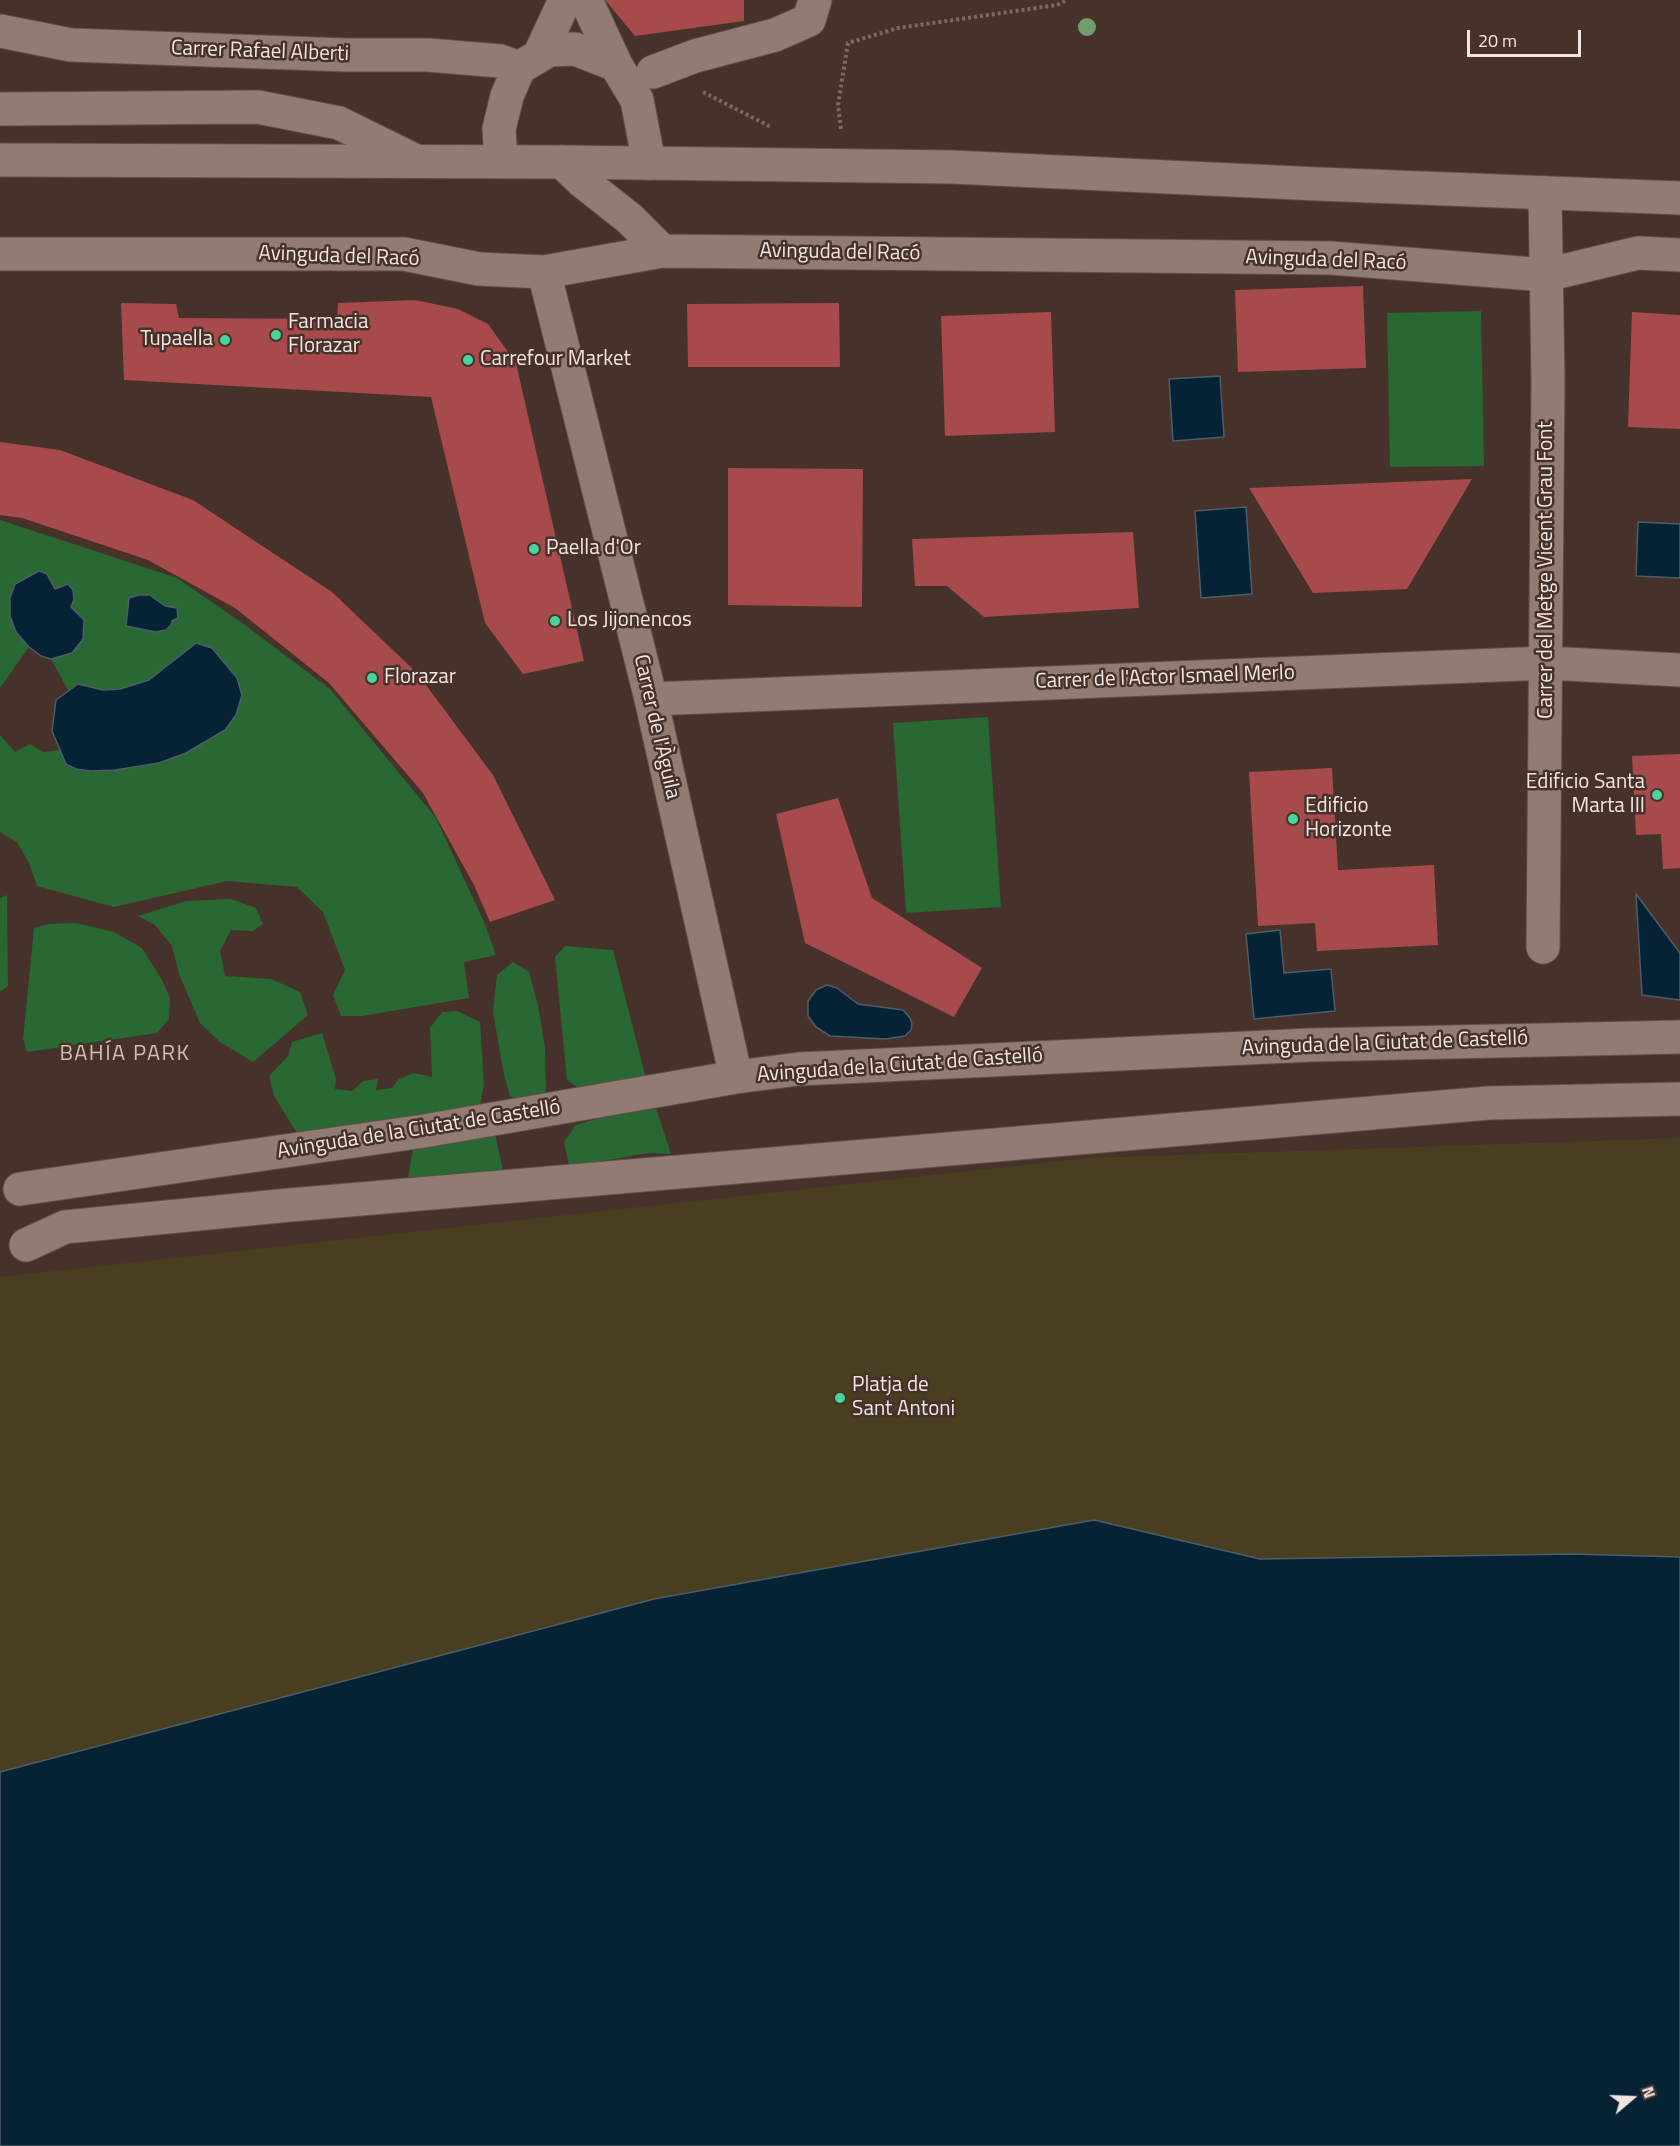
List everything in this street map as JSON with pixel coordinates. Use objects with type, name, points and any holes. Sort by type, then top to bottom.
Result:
[{"type":"street","points":[[501,161],[499,129],[507,96],[565,0]]},
{"type":"street","points":[[586,0],[616,65],[637,100],[649,163]]},
{"type":"street","points":[[653,72],[695,56],[775,35],[809,20],[815,0]]},
{"type":"street","name":"Carrer Rafael Alberti","points":[[0,31],[71,45],[346,55],[428,55],[529,62],[549,50],[575,49],[616,65]]},
{"type":"street","points":[[0,109],[258,107],[339,123],[416,161]]},
{"type":"street","points":[[0,160],[501,161],[846,165],[1680,198]]},
{"type":"street","points":[[562,162],[630,219],[662,250]]},
{"type":"street","name":"Carrer del Metge Vicent Grau Font","points":[[1543,946],[1548,382],[1545,193]]},
{"type":"street","name":"Avinguda del Racó","points":[[0,254],[404,254],[479,269],[544,272],[662,250],[1331,258],[1546,275],[1638,253],[1680,255]]},
{"type":"street","name":"Carrer de l'Àguila","points":[[544,272],[651,699],[736,1077]]},
{"type":"street","name":"Carrer de l'Actor Ismael Merlo","points":[[651,699],[1546,663],[1680,670]]},
{"type":"street","name":"Avinguda de la Ciutat de Castelló","points":[[20,1189],[424,1131],[736,1077],[799,1069],[1299,1046],[1680,1037]]},
{"type":"street","points":[[26,1245],[65,1227],[290,1205],[1489,1103],[1680,1099]]},
{"type":"path","points":[[846,165],[838,105],[848,43],[898,28],[1057,5],[1067,0]]},
{"type":"path","points":[[653,72],[671,75],[774,128]]},
{"type":"green space","points":[[1481,311],[1484,466],[1390,467],[1387,313]]},
{"type":"green space","points":[[0,520],[177,578],[245,625],[330,689],[436,818],[484,922],[496,955],[464,962],[469,998],[362,1016],[341,1016],[333,995],[345,970],[323,912],[297,887],[227,881],[114,907],[37,886],[29,863],[17,842],[0,832],[0,735],[15,752],[30,744],[43,752],[60,750],[66,764],[115,770],[159,763],[186,753],[225,730],[237,678],[213,649],[197,643],[149,680],[120,689],[103,690],[78,684],[68,690],[51,659],[72,653],[71,607],[62,585],[55,589],[10,598],[10,617],[17,632],[29,647],[0,688]]},
{"type":"green space","points":[[988,717],[1001,907],[906,913],[893,723]]},
{"type":"green space","points":[[7,895],[8,986],[0,992],[0,898]]},
{"type":"green space","points":[[231,899],[256,908],[263,924],[253,931],[231,930],[220,951],[225,976],[271,979],[300,992],[308,1015],[253,1062],[220,1042],[200,1023],[179,974],[172,946],[155,925],[138,916],[186,901]]},
{"type":"green space","points":[[76,923],[114,932],[142,948],[162,980],[170,998],[169,1019],[157,1033],[27,1052],[23,1039],[34,928],[48,924]]},
{"type":"green space","points":[[565,946],[613,950],[647,1082],[584,1092],[567,1080],[555,957]]},
{"type":"green space","points":[[513,962],[529,972],[538,1005],[545,1048],[546,1094],[530,1106],[510,1096],[493,1012],[497,975]]},
{"type":"green space","points":[[457,1011],[480,1022],[484,1084],[479,1110],[302,1141],[274,1096],[269,1076],[288,1056],[292,1042],[322,1033],[336,1079],[335,1089],[352,1091],[363,1081],[378,1079],[376,1090],[392,1088],[399,1079],[414,1073],[432,1077],[430,1028],[442,1012]]},
{"type":"green space","points":[[656,1108],[671,1154],[648,1153],[569,1165],[564,1142],[576,1125],[606,1116]]},
{"type":"green space","points":[[494,1129],[504,1175],[407,1185],[413,1148]]},
{"type":"sand","name":"Platja de Sant Antoni","points":[[1680,1138],[1680,1557],[1572,1554],[1260,1559],[1094,1520],[654,1599],[0,1772],[0,1277],[1088,1158]]},
{"type":"water","points":[[1220,376],[1224,437],[1173,441],[1169,379]]},
{"type":"water","points":[[1246,507],[1252,594],[1201,598],[1195,511]]},
{"type":"water","points":[[1638,522],[1680,524],[1680,578],[1636,576]]},
{"type":"water","points":[[39,571],[47,574],[55,589],[68,584],[73,590],[74,599],[71,607],[84,620],[83,639],[72,653],[51,659],[41,656],[29,647],[16,632],[10,616],[10,598],[15,584]]},
{"type":"water","points":[[150,595],[165,606],[177,608],[178,618],[172,621],[166,630],[156,632],[126,626],[129,598]]},
{"type":"water","points":[[196,643],[212,648],[237,678],[242,695],[236,715],[225,730],[186,753],[159,763],[115,770],[91,771],[76,769],[66,764],[52,731],[56,700],[78,684],[103,690],[120,689],[149,680]]},
{"type":"water","points":[[1636,894],[1680,953],[1680,1000],[1642,995]]},
{"type":"water","points":[[1280,930],[1284,973],[1331,969],[1335,1011],[1254,1019],[1246,934]]},
{"type":"water","points":[[827,985],[837,988],[858,1004],[903,1010],[910,1018],[911,1030],[905,1036],[886,1039],[830,1036],[816,1027],[808,1016],[808,1001],[816,990]]},
{"type":"water","points":[[1094,1520],[1260,1559],[1572,1554],[1680,1557],[1680,2146],[0,2146],[0,1772],[654,1599]]},
{"type":"building","points":[[605,0],[744,0],[744,21],[635,36]]},
{"type":"building","points":[[1363,286],[1366,368],[1238,372],[1235,290]]},
{"type":"building","points":[[415,300],[458,309],[488,324],[516,363],[584,661],[523,674],[485,623],[431,397],[124,380],[121,303],[176,304],[179,318],[337,319],[338,303]]},
{"type":"building","points":[[839,303],[840,367],[688,367],[687,304]]},
{"type":"building","points":[[1051,312],[1055,432],[945,436],[941,316]]},
{"type":"building","points":[[1632,312],[1680,315],[1680,429],[1628,427]]},
{"type":"building","name":"Florazar","points":[[0,442],[60,450],[193,500],[332,592],[417,673],[493,775],[555,900],[490,922],[474,885],[423,793],[329,683],[235,608],[148,560],[22,518],[0,515]]},
{"type":"building","points":[[728,468],[863,469],[862,607],[728,605]]},
{"type":"building","points":[[1472,479],[1407,589],[1313,593],[1249,488]]},
{"type":"building","points":[[1133,532],[1139,608],[984,617],[947,586],[915,586],[912,539]]},
{"type":"building","name":"Edificio Santa Marta III","points":[[1680,754],[1680,868],[1663,869],[1661,834],[1636,835],[1632,756]]},
{"type":"building","name":"Edificio Horizonte","points":[[1332,768],[1338,870],[1434,865],[1438,945],[1317,951],[1315,923],[1258,926],[1249,772]]},
{"type":"building","points":[[838,798],[872,898],[982,968],[954,1017],[805,943],[776,814]]},
{"type":"place","name":"Farmacia Florazar","points":[[276,335]]},
{"type":"place","name":"Tupaella","points":[[225,340]]},
{"type":"place","name":"Carrefour Market","points":[[468,360]]},
{"type":"place","name":"Paella d'Or","points":[[534,549]]},
{"type":"place","name":"Los Jijonencos","points":[[555,621]]},
{"type":"place","name":"Florazar","points":[[372,678]]},
{"type":"place","name":"Edificio Santa Marta III","points":[[1657,795]]},
{"type":"place","name":"Edificio Horizonte","points":[[1293,819]]},
{"type":"place","name":"Platja de Sant Antoni","points":[[840,1398]]},
{"type":"district","name":"BAHÍA PARK","points":[[125,1055]]}]
